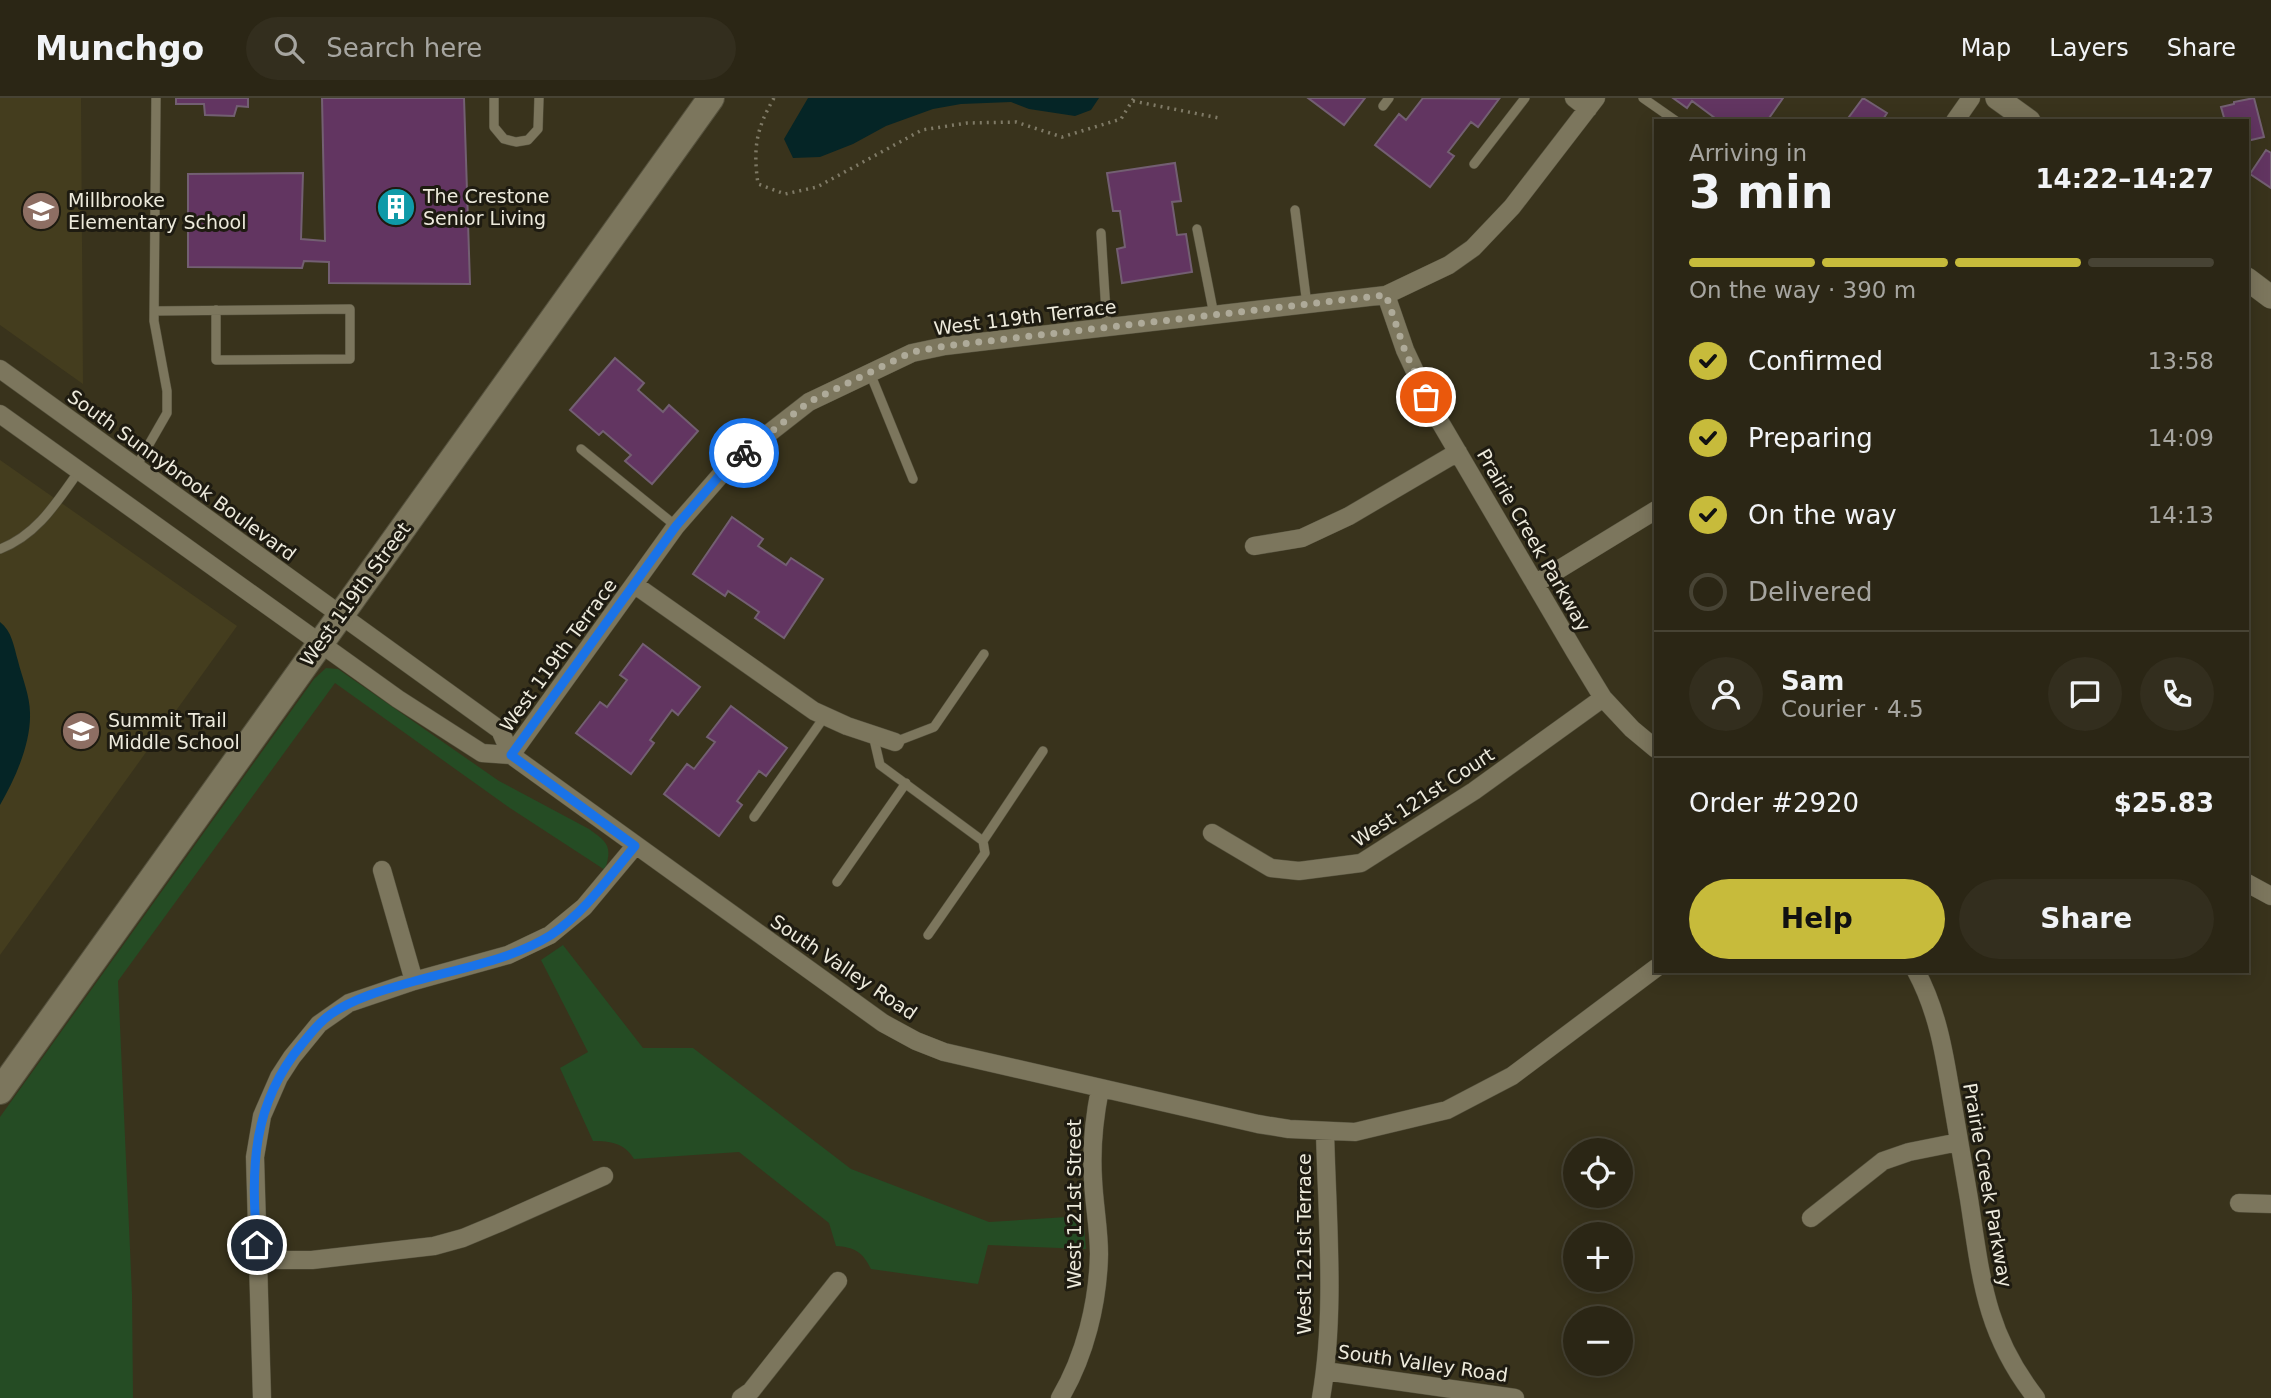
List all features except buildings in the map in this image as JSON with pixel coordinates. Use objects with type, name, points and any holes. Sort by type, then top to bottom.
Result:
[{"type":"main road","name":"West 119th Street","points":[[0,1091],[712,98]]},
{"type":"street","points":[[1956,119],[1971,98]]},
{"type":"street","points":[[1997,98],[2026,119]]},
{"type":"street","name":"West 119th Terrace","points":[[511,755],[676,526],[732,461],[809,402],[912,352],[1386,295],[1449,265],[1473,248],[1512,207],[1586,102]]},
{"type":"street","points":[[2249,280],[2271,297]]},
{"type":"street","name":"Prairie Creek Parkway","points":[[1386,295],[1405,351],[1420,384],[1535,584],[1603,698],[1632,729],[1654,747]]},
{"type":"street","name":"South Sunnybrook Boulevard","points":[[0,369],[340,614]]},
{"type":"street","points":[[0,414],[320,643]]},
{"type":"street","points":[[1254,546],[1302,538],[1349,516],[1458,452]]},
{"type":"street","points":[[1535,584],[1654,511]]},
{"type":"street","points":[[635,585],[814,712],[895,742]]},
{"type":"street","name":"South Valley Road","points":[[340,614],[500,730],[511,755],[865,1011],[916,1041],[944,1052],[1258,1124],[1325,1131]]},
{"type":"street","name":"South Valley Road","points":[[320,643],[398,699],[482,753],[511,755]]},
{"type":"street","name":"West 121st Court","points":[[1212,833],[1271,868],[1299,871],[1362,863],[1474,791],[1603,698]]},
{"type":"street","points":[[262,1398],[255,1157],[262,1116],[279,1077],[292,1057],[319,1024],[331,1014],[374,993],[509,955],[550,935],[584,907],[635,846]]},
{"type":"street","points":[[382,870],[414,981]]},
{"type":"street","points":[[2249,884],[2271,897]]},
{"type":"street","name":"West 121st Terrace","points":[[1321,1398],[1329,1292],[1325,1131],[1355,1132],[1415,1119],[1447,1110],[1475,1097],[1512,1076],[1654,970]]},
{"type":"street","name":"Prairie Creek Parkway","points":[[1917,973],[1937,1024],[1984,1294],[2004,1349],[2017,1373],[2036,1398]]},
{"type":"street","name":"West 121st Street","points":[[1060,1398],[1075,1369],[1097,1284],[1099,1252],[1092,1152],[1100,1089]]},
{"type":"street","points":[[1811,1218],[1883,1161],[1909,1152],[1959,1142]]},
{"type":"street","points":[[258,1260],[312,1260],[434,1246],[499,1223],[604,1176]]},
{"type":"street","points":[[2239,1203],[2271,1204]]},
{"type":"street","points":[[741,1398],[751,1391],[838,1281]]},
{"type":"street","name":"South Valley Road","points":[[1325,1371],[1515,1398]]},
{"type":"lane","points":[[136,467],[167,413],[167,391],[153,311],[156,98]]},
{"type":"lane","points":[[494,98],[494,127],[504,139],[516,142],[528,140],[538,129],[539,98]]},
{"type":"lane","points":[[1474,164],[1525,98]]},
{"type":"lane","points":[[1643,98],[1673,119]]},
{"type":"lane","points":[[1295,210],[1307,304]]},
{"type":"lane","points":[[1197,229],[1214,315]]},
{"type":"lane","points":[[1101,233],[1107,328]]},
{"type":"lane","points":[[153,311],[216,310],[350,309],[350,359],[216,360],[216,310]]},
{"type":"lane","points":[[870,373],[913,479]]},
{"type":"lane","points":[[581,449],[676,526]]},
{"type":"lane","points":[[0,549],[25,537],[45,518],[79,471]]},
{"type":"lane","points":[[895,742],[934,727],[984,654]]},
{"type":"lane","points":[[754,817],[825,716]]},
{"type":"lane","points":[[873,735],[880,765],[983,841]]},
{"type":"lane","points":[[928,935],[985,853],[983,841],[1043,751]]},
{"type":"lane","points":[[837,882],[906,783]]},
{"type":"path","points":[[774,98],[763,117],[754,154],[758,184],[785,194],[817,187],[922,130],[967,123],[1016,122],[1062,137],[1121,119],[1133,100],[1219,118]]},
{"type":"shaded area","name":"Millbrooke Elementary School","points":[[0,98],[81,98],[83,384],[0,325]]},
{"type":"shaded area","name":"Summit Trail Middle School","points":[[0,460],[237,626],[0,955]]},
{"type":"green space","points":[[326,668],[338,669],[499,781],[596,834],[607,846],[605,870],[507,806],[335,683],[118,981],[132,1294],[133,1398],[0,1398],[0,1117],[314,679]]},
{"type":"green space","points":[[563,945],[643,1048],[693,1048],[851,1169],[989,1222],[1083,1216],[1086,1249],[988,1245],[978,1284],[871,1269],[865,1258],[857,1252],[836,1246],[829,1223],[739,1152],[634,1159],[626,1149],[616,1144],[593,1141],[560,1068],[588,1052],[541,960]]},
{"type":"water","points":[[808,98],[1099,98],[1091,110],[1075,116],[1029,109],[1011,102],[961,104],[933,109],[886,126],[853,144],[820,157],[793,158],[784,139]]},
{"type":"water","points":[[0,622],[12,640],[30,707],[30,725],[21,761],[0,805]]},
{"type":"way so far","points":[[744,453],[809,402],[912,352],[1386,295],[1405,351],[1426,397]]},
{"type":"place","name":"The Crestone Senior Living","points":[[396,207]]},
{"type":"place","name":"Millbrooke Elementary School","points":[[41,211]]},
{"type":"place","name":"Summit Trail Middle School","points":[[81,731]]},
{"type":"route","points":[[257,1245],[255,1157],[262,1116],[279,1077],[319,1024],[349,1003],[374,993],[529,947],[550,935],[584,907],[635,846],[511,755],[676,526],[732,461],[744,453]]}]
